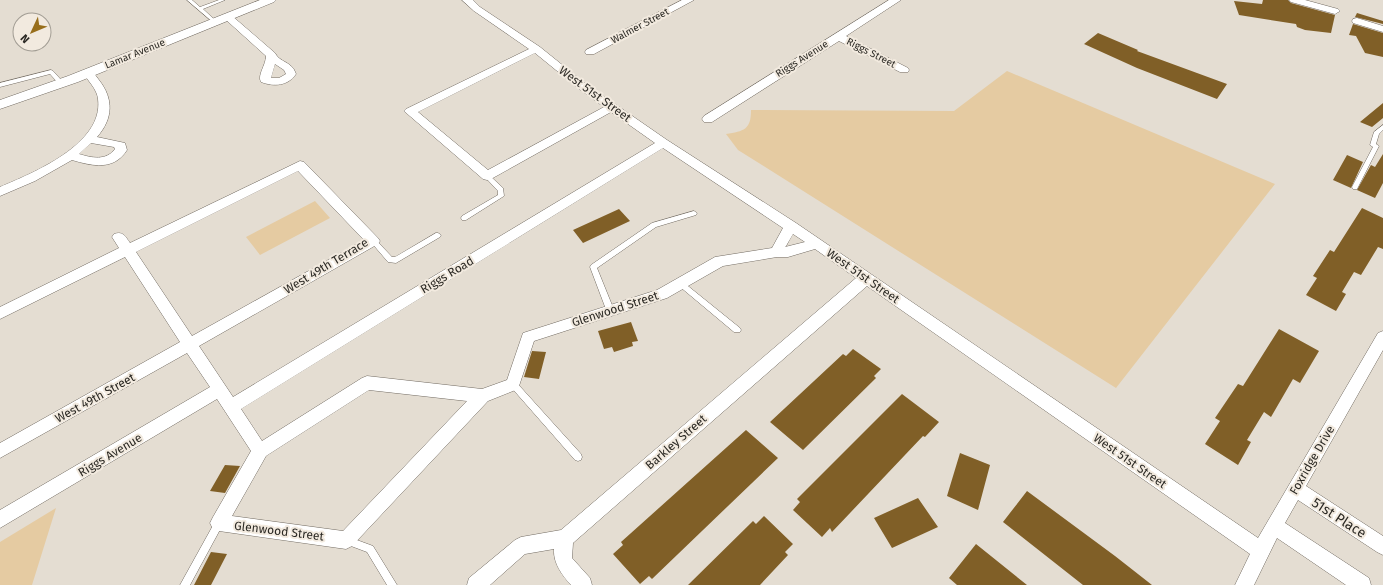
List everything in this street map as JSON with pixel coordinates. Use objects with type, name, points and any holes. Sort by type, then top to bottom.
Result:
[{"type":"street","name":"Lamar Avenue","points":[[0,105],[88,73],[270,0]]},
{"type":"street","name":"West 51st Street","points":[[467,0],[477,9],[536,49],[582,86],[663,143],[791,226],[1261,551]]},
{"type":"street","name":"Walmer Street","points":[[590,52],[689,0]]},
{"type":"street","name":"Riggs Avenue","points":[[708,119],[896,0]]},
{"type":"street","points":[[1294,0],[1335,11]]},
{"type":"street","points":[[228,17],[268,50],[272,58]]},
{"type":"street","points":[[1357,21],[1383,29]]},
{"type":"street","name":"Riggs Street","points":[[838,36],[904,70]]},
{"type":"street","points":[[536,49],[410,111],[486,176],[612,107]]},
{"type":"street","points":[[0,192],[41,174],[71,156],[89,139],[102,121],[105,105],[102,91],[88,73]]},
{"type":"street","points":[[71,156],[93,162],[99,162],[111,159],[121,150],[121,146],[117,144],[89,139]]},
{"type":"street","name":"Riggs Road","points":[[231,407],[663,143]]},
{"type":"street","name":"West 49th Terrace","points":[[128,250],[300,165],[373,241],[190,344]]},
{"type":"street","points":[[777,252],[778,246],[791,226]]},
{"type":"street","points":[[119,237],[260,451]]},
{"type":"street","name":"Glenwood Street","points":[[482,396],[367,382],[260,451],[219,523],[346,540],[482,396],[513,384],[528,337],[662,294],[720,261],[777,252],[788,252],[817,244]]},
{"type":"street","points":[[0,313],[128,250]]},
{"type":"street","name":"Barkley Street","points":[[565,538],[866,278]]},
{"type":"street","name":"Foxridge Drive","points":[[1244,585],[1274,526],[1383,337]]},
{"type":"street","name":"West 49th Street","points":[[0,451],[190,344]]},
{"type":"street","name":"Riggs Avenue","points":[[0,520],[220,389]]},
{"type":"street","name":"51st Place","points":[[1296,489],[1381,541]]},
{"type":"street","points":[[1274,526],[1362,585]]},
{"type":"street","points":[[476,585],[521,546],[565,538],[561,550],[563,560],[583,585]]},
{"type":"lane","points":[[189,0],[214,22]]},
{"type":"lane","points":[[199,9],[222,0]]},
{"type":"lane","points":[[0,85],[51,72],[61,83]]},
{"type":"lane","points":[[1355,187],[1375,146],[1376,133],[1383,127]]},
{"type":"lane","points":[[464,218],[501,196],[501,190],[486,176]]},
{"type":"lane","points":[[610,310],[592,267],[654,225],[694,213]]},
{"type":"lane","points":[[373,241],[390,260],[396,260],[438,235]]},
{"type":"lane","points":[[681,284],[737,330]]},
{"type":"lane","points":[[513,384],[578,457]]},
{"type":"lane","points":[[185,585],[219,523]]},
{"type":"lane","points":[[346,540],[370,549],[392,585]]},
{"type":"shaded area","points":[[1007,71],[1275,184],[1116,388],[738,150],[726,134],[738,132],[748,126],[751,117],[751,110],[954,111]]},
{"type":"shaded area","points":[[315,201],[330,218],[260,255],[246,237]]},
{"type":"shaded area","points":[[56,508],[32,585],[0,585],[0,542]]},
{"type":"building","points":[[1263,0],[1288,0],[1291,3],[1335,15],[1331,33],[1305,30],[1297,27],[1296,24],[1239,15],[1234,1],[1262,4]]},
{"type":"building","points":[[1357,13],[1383,21],[1383,24],[1355,17]]},
{"type":"building","points":[[1353,24],[1383,33],[1383,57],[1365,53],[1356,36],[1349,35]]},
{"type":"building","points":[[1098,33],[1138,50],[1137,51],[1227,84],[1217,99],[1137,68],[1084,44]]},
{"type":"building","points":[[1383,103],[1383,118],[1372,127],[1360,122]]},
{"type":"building","points":[[1383,154],[1383,183],[1375,198],[1357,190],[1371,165],[1375,167]]},
{"type":"building","points":[[1347,155],[1363,162],[1351,188],[1333,180]]},
{"type":"building","points":[[1362,208],[1383,218],[1383,249],[1378,247],[1361,275],[1354,272],[1342,292],[1346,294],[1336,311],[1306,295],[1317,278],[1313,276],[1330,250],[1334,252]]},
{"type":"building","points":[[619,209],[630,221],[583,243],[573,230]]},
{"type":"building","points":[[631,322],[638,341],[632,342],[633,346],[614,352],[612,347],[604,349],[598,331]]},
{"type":"building","points":[[1279,329],[1319,351],[1300,383],[1293,379],[1271,417],[1264,412],[1247,440],[1251,442],[1238,465],[1205,444],[1220,421],[1215,418],[1238,384],[1243,386]]},
{"type":"building","points":[[853,349],[881,369],[874,376],[876,378],[803,450],[770,422],[843,354],[846,356]]},
{"type":"building","points":[[532,351],[546,352],[539,379],[524,377]]},
{"type":"building","points":[[902,394],[939,422],[925,437],[923,436],[832,532],[830,528],[822,537],[793,510],[800,502],[797,499]]},
{"type":"building","points":[[746,430],[778,458],[652,579],[649,576],[640,584],[613,554],[623,545],[621,542]]},
{"type":"building","points":[[960,453],[990,465],[978,510],[947,496]]},
{"type":"building","points":[[225,465],[240,466],[225,493],[210,491]]},
{"type":"building","points":[[1027,491],[1152,585],[1083,585],[1003,522]]},
{"type":"building","points":[[918,498],[938,527],[892,548],[874,518]]},
{"type":"building","points":[[764,516],[793,544],[785,552],[788,555],[760,585],[688,585],[753,521],[756,524]]},
{"type":"building","points":[[976,544],[1027,585],[957,585],[949,578]]},
{"type":"building","points":[[211,552],[227,554],[211,585],[194,585]]}]
